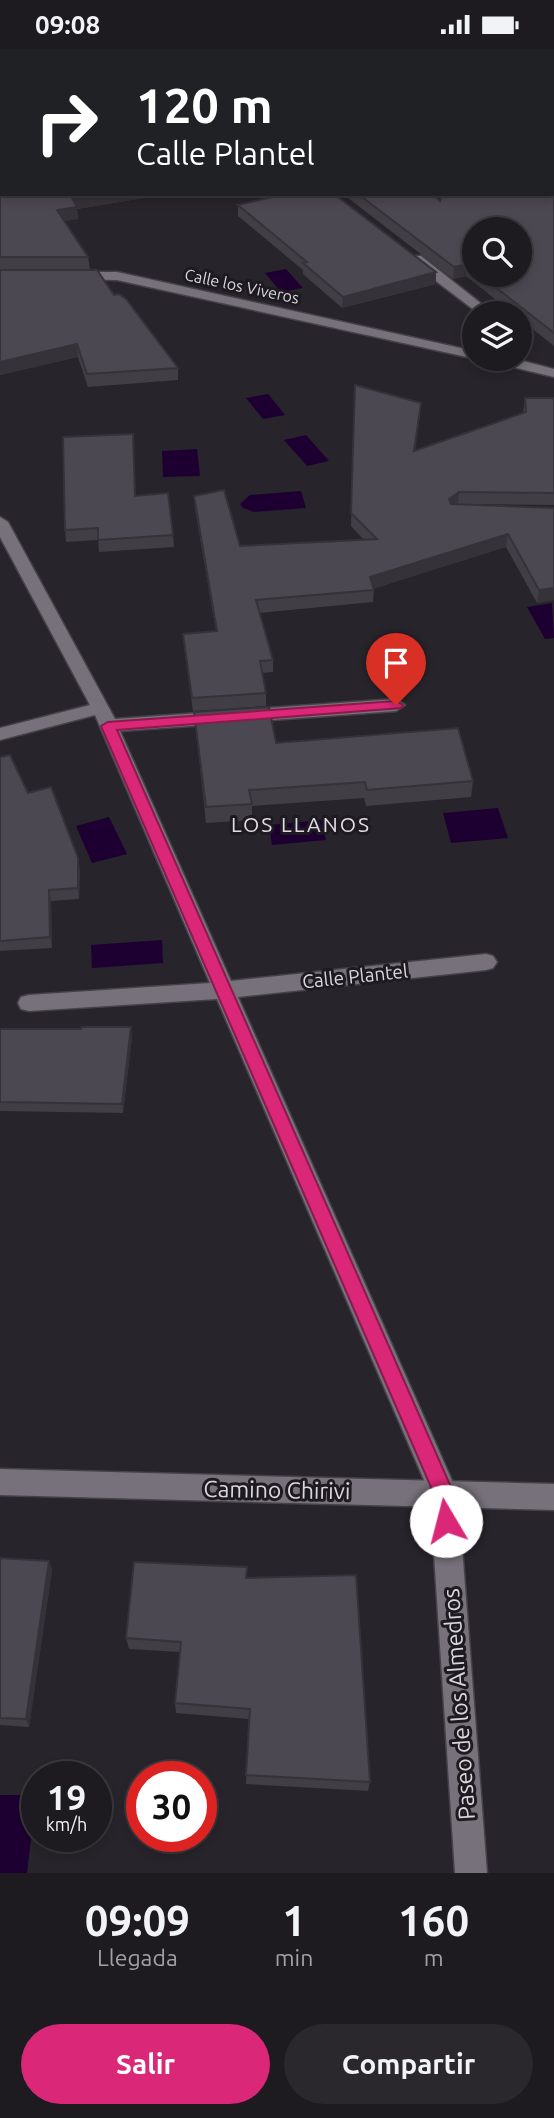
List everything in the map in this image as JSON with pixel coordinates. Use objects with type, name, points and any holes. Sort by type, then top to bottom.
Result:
[{"type":"street","points":[[403,250],[470,301]]},
{"type":"street","name":"Calle los Viveros","points":[[52,276],[117,276],[462,352]]},
{"type":"street","points":[[532,365],[554,373]]},
{"type":"street","points":[[0,522],[105,717],[444,1494]]},
{"type":"street","points":[[0,734],[105,717],[396,705]]},
{"type":"street","name":"Calle Plantel","points":[[29,1003],[223,990],[486,962]]},
{"type":"street","name":"Camino Chirivi","points":[[0,1482],[554,1497]]},
{"type":"street","name":"Paseo de los Almedros","points":[[444,1494],[471,1873]]},
{"type":"shaded area","points":[[286,269],[303,288],[281,292],[265,273]]},
{"type":"shaded area","points":[[268,394],[285,415],[263,419],[246,398]]},
{"type":"shaded area","points":[[306,435],[329,461],[307,466],[284,440]]},
{"type":"shaded area","points":[[197,449],[200,476],[163,477],[162,451]]},
{"type":"shaded area","points":[[301,491],[306,508],[254,512],[240,504],[250,495]]},
{"type":"shaded area","points":[[552,603],[554,638],[545,639],[527,607]]},
{"type":"shaded area","points":[[498,808],[508,838],[451,843],[443,813]]},
{"type":"shaded area","points":[[109,817],[127,854],[92,863],[76,826]]},
{"type":"shaded area","points":[[322,820],[326,840],[272,845],[269,825]]},
{"type":"shaded area","points":[[162,940],[163,963],[92,968],[91,945]]},
{"type":"shaded area","points":[[0,1795],[21,1795],[21,1852],[29,1852],[27,1873],[0,1873]]},
{"type":"building","points":[[0,196],[82,196],[72,198],[77,207],[57,210],[88,257],[0,257]]},
{"type":"building","points":[[276,196],[337,196],[436,272],[343,297],[303,263],[307,262],[238,205]]},
{"type":"building","points":[[361,196],[435,196],[440,201],[442,196],[554,196],[554,333],[532,316],[532,301],[513,301],[495,287],[532,287],[532,217],[462,217],[462,265],[454,267]]},
{"type":"building","points":[[0,270],[97,270],[114,295],[119,294],[126,299],[178,368],[87,374],[77,344],[0,362]]},
{"type":"building","points":[[355,385],[421,403],[414,451],[526,412],[525,398],[554,398],[554,493],[459,492],[449,499],[451,504],[554,508],[554,588],[539,590],[508,534],[370,577],[374,590],[256,600],[273,660],[260,661],[266,693],[192,698],[183,634],[217,631],[194,496],[224,490],[240,546],[377,539],[351,513]]},
{"type":"building","points":[[133,434],[135,496],[168,493],[173,535],[98,540],[98,528],[65,530],[63,437]]},
{"type":"building","points":[[269,707],[276,743],[458,728],[473,781],[367,790],[365,782],[249,790],[252,804],[206,807],[194,712]]},
{"type":"building","points":[[10,755],[28,793],[51,787],[78,858],[78,888],[49,890],[50,937],[0,941],[0,757]]},
{"type":"building","points":[[131,1027],[122,1104],[0,1102],[0,1029]]},
{"type":"building","points":[[0,1558],[49,1561],[26,1719],[0,1718]]},
{"type":"building","points":[[134,1562],[247,1567],[246,1578],[356,1575],[370,1782],[246,1775],[250,1709],[175,1703],[181,1642],[126,1638]]},
{"type":"district","name":"LOS LLANOS","points":[[301,825]]},
{"type":"route","points":[[396,705],[108,726],[444,1494],[446,1521]]}]
